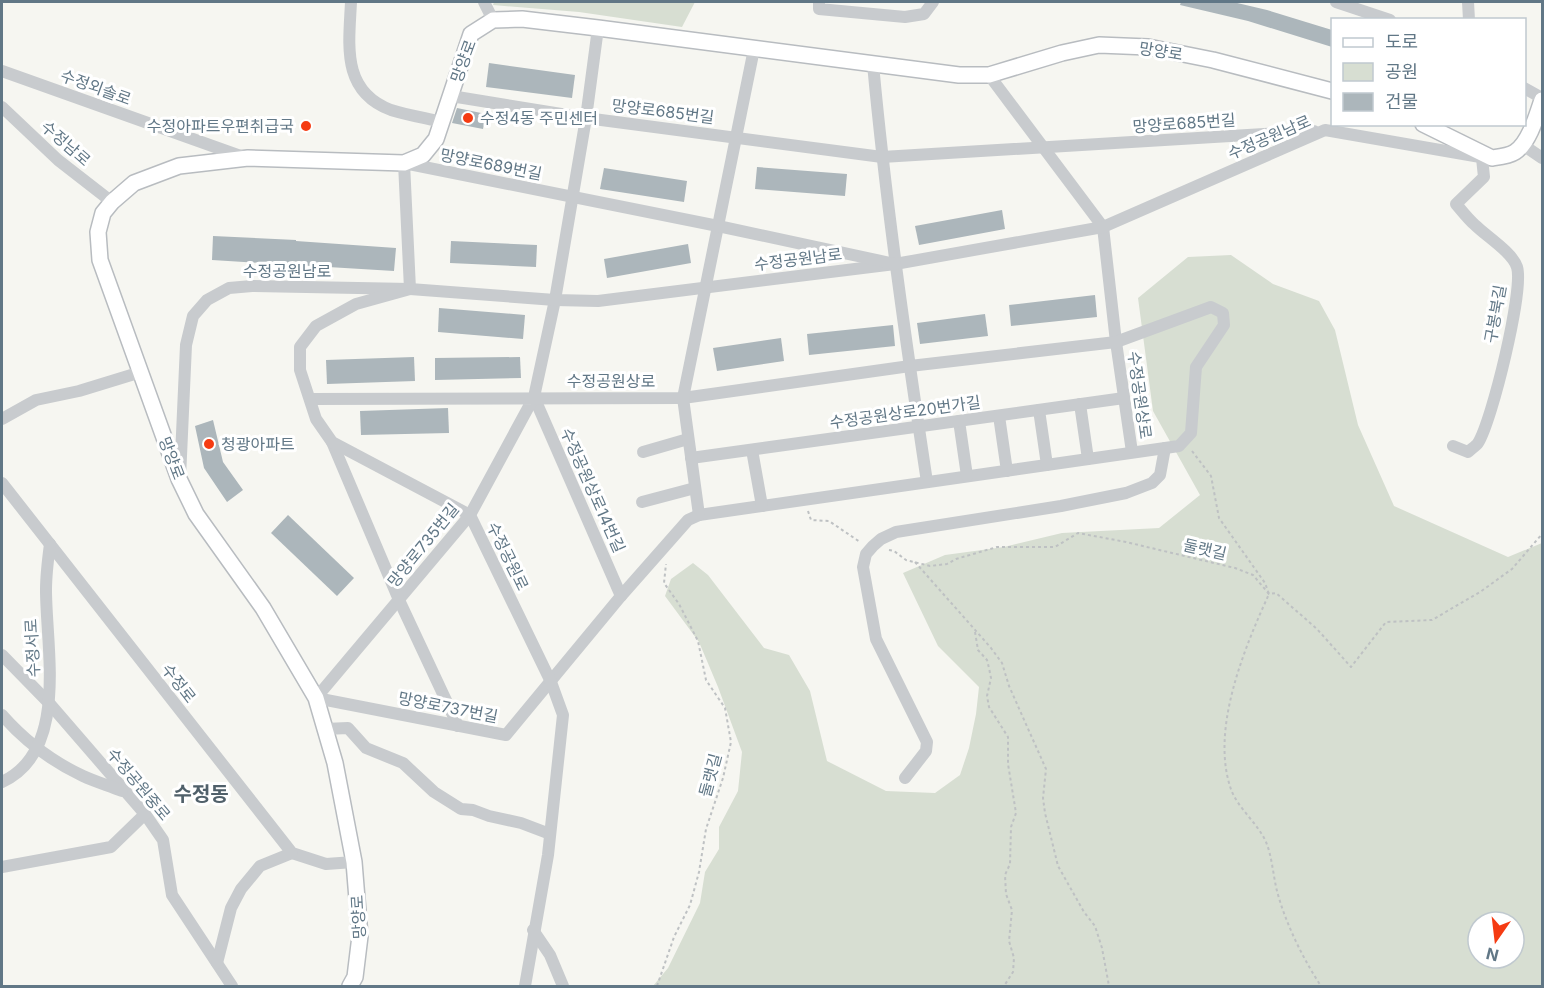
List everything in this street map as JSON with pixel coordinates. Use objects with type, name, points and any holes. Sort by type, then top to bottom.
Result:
[{"type":"main road","name":"망양로","points":[[351,987],[355,977],[360,936],[354,862],[335,763],[316,698],[263,608],[196,514],[179,479],[100,260],[98,232],[104,213],[112,202],[134,183],[179,166],[248,158],[404,163],[423,155],[436,139],[471,34],[493,20],[522,19],[959,75],[989,75],[1062,53],[1099,45],[1148,47],[1213,60],[1331,91]]},
{"type":"main road","points":[[1427,126],[1487,158],[1516,151],[1523,145],[1535,123],[1542,99]]},
{"type":"street","points":[[351,2],[350,59],[354,79],[369,96],[390,109],[442,122]]},
{"type":"street","points":[[484,2],[493,20]]},
{"type":"street","points":[[819,5],[905,17],[924,14],[933,2]]},
{"type":"street","points":[[1336,2],[1384,18]]},
{"type":"street","points":[[1468,2],[1469,18]]},
{"type":"street","points":[[534,397],[555,300],[586,118],[598,28]]},
{"type":"street","points":[[735,137],[754,49]]},
{"type":"street","points":[[873,64],[895,264],[927,482]]},
{"type":"street","name":"수정외솔로","points":[[2,71],[248,158]]},
{"type":"street","points":[[989,75],[1103,226],[1116,342]]},
{"type":"street","points":[[1526,89],[1542,99]]},
{"type":"street","name":"망양로685번길","points":[[451,96],[586,118],[882,157],[1325,130]]},
{"type":"street","name":"수정남로","points":[[2,107],[58,160],[112,202]]},
{"type":"street","name":"수정공원남로","points":[[179,479],[186,345],[193,316],[207,300],[229,288],[252,286],[410,289],[598,301],[895,264],[1103,226],[1325,130],[1487,158]]},
{"type":"street","name":"망양로685번길","points":[[718,226],[735,137]]},
{"type":"street","points":[[1523,145],[1542,158]]},
{"type":"street","name":"구봉북길","points":[[1452,446],[1468,452],[1478,444],[1498,386],[1512,322],[1518,277],[1512,258],[1473,224],[1456,204],[1484,177],[1487,158]]},
{"type":"street","points":[[404,163],[410,289]]},
{"type":"street","name":"망양로689번길","points":[[404,163],[895,264]]},
{"type":"street","points":[[551,682],[621,596],[688,520],[699,515],[683,398],[718,226]]},
{"type":"street","name":"수정공원로","points":[[410,289],[356,304],[316,326],[300,347],[300,370],[316,418],[332,442],[470,515],[551,682],[563,715],[550,834],[525,987]]},
{"type":"street","name":"수정공원상로","points":[[310,399],[683,398],[910,366],[1116,342],[1211,307],[1223,313],[1224,325],[1196,367],[1191,433],[1179,446],[699,515]]},
{"type":"street","name":"수정공원상로","points":[[1116,342],[1132,452]]},
{"type":"street","points":[[2,419],[36,400],[79,391],[141,372]]},
{"type":"street","name":"망양로735번길","points":[[316,698],[470,515],[534,397]]},
{"type":"street","name":"수정공원상로14번길","points":[[534,397],[621,596]]},
{"type":"street","name":"수정공원상로20번가길","points":[[691,458],[1124,398]]},
{"type":"street","points":[[1080,404],[1088,459]]},
{"type":"street","points":[[1038,410],[1047,465]]},
{"type":"street","points":[[999,416],[1007,471]]},
{"type":"street","points":[[959,421],[967,476]]},
{"type":"street","points":[[643,452],[688,439]]},
{"type":"street","points":[[332,442],[399,600],[458,726]]},
{"type":"street","points":[[905,778],[926,752],[927,742],[876,639],[863,567],[866,554],[881,539],[896,531],[1061,506],[1126,493],[1152,483],[1160,475],[1165,448]]},
{"type":"street","points":[[752,450],[762,506]]},
{"type":"street","name":"수정로","points":[[2,483],[292,854]]},
{"type":"street","points":[[642,502],[695,488]]},
{"type":"street","name":"수정서로","points":[[2,782],[17,775],[38,748],[49,703],[51,679],[46,589],[50,544]]},
{"type":"street","name":"수정공원중로","points":[[2,655],[49,703],[145,814],[163,840],[172,895],[232,987]]},
{"type":"street","name":"망양로737번길","points":[[316,698],[506,735],[551,682]]},
{"type":"street","points":[[2,715],[38,748],[83,776],[124,791]]},
{"type":"street","points":[[325,729],[348,728],[366,748],[403,763],[434,792],[460,809],[473,810],[521,823],[550,834]]},
{"type":"street","points":[[2,867],[111,847],[145,814]]},
{"type":"street","points":[[216,963],[231,908],[241,889],[260,866],[292,854],[326,864],[354,862]]},
{"type":"street","points":[[533,930],[550,955],[563,987]]},
{"type":"path","points":[[1185,441],[1211,476],[1219,518],[1265,583],[1269,594],[1240,667],[1229,710],[1224,745],[1225,767],[1233,794],[1266,842],[1278,894],[1305,962],[1321,987]]},
{"type":"path","name":"둘랫길","points":[[805,500],[811,520],[829,520],[856,541],[894,551],[906,560],[930,566],[947,564],[956,559],[997,547],[1055,547],[1078,533],[1235,568],[1253,575],[1269,594],[1276,593],[1317,629],[1351,667],[1386,621],[1432,620],[1480,592],[1512,569],[1542,534]]},
{"type":"path","name":"둘랫길","points":[[657,987],[674,937],[690,905],[699,872],[706,829],[723,778],[731,742],[725,708],[706,680],[698,641],[679,604],[664,583],[670,541]]},
{"type":"path","points":[[915,562],[1002,663],[1009,686],[1046,769],[1043,798],[1058,866],[1084,912],[1095,926],[1102,948],[1109,987]]},
{"type":"path","points":[[975,630],[978,650],[987,660],[991,678],[987,696],[989,707],[1008,737],[1008,764],[1016,813],[1011,827],[1010,864],[1005,875],[1006,894],[1012,910],[1009,941],[1014,958],[1013,972],[1004,987]]},
{"type":"green space","points":[[494,2],[695,2],[682,27],[579,12],[493,5]]},
{"type":"green space","points":[[1231,255],[1273,284],[1319,301],[1335,330],[1358,425],[1394,506],[1508,557],[1542,543],[1542,986],[653,986],[668,968],[700,903],[705,872],[719,849],[719,827],[738,791],[742,752],[699,642],[665,596],[671,579],[693,563],[708,575],[764,648],[789,655],[810,691],[827,761],[886,791],[935,793],[960,775],[969,748],[979,687],[938,646],[903,573],[945,555],[1004,547],[1062,533],[1159,528],[1200,495],[1153,411],[1138,298],[1188,257]]},
{"type":"building","points":[[1181,2],[1233,2],[1267,10],[1331,30],[1331,47],[1248,21],[1180,5]]},
{"type":"building","points":[[489,63],[575,75],[572,98],[486,87]]},
{"type":"building","name":"수정4동 주민센터","points":[[457,108],[486,114],[483,129],[452,123]]},
{"type":"building","points":[[757,167],[847,174],[845,196],[755,189]]},
{"type":"building","points":[[604,168],[687,181],[684,202],[600,189]]},
{"type":"building","points":[[1002,210],[1005,229],[919,245],[915,226]]},
{"type":"building","points":[[213,236],[396,248],[394,271],[212,260]]},
{"type":"building","points":[[451,241],[537,245],[536,267],[450,263]]},
{"type":"building","points":[[688,244],[691,263],[607,278],[604,259]]},
{"type":"building","points":[[1095,295],[1097,317],[1011,326],[1009,305]]},
{"type":"building","points":[[439,308],[525,315],[523,339],[438,332]]},
{"type":"building","points":[[985,314],[988,336],[920,344],[917,323]]},
{"type":"building","points":[[893,325],[895,346],[809,355],[807,334]]},
{"type":"building","points":[[781,338],[784,361],[717,371],[713,348]]},
{"type":"building","points":[[414,357],[415,381],[327,384],[326,360]]},
{"type":"building","points":[[520,357],[521,378],[435,380],[435,358]]},
{"type":"building","points":[[448,408],[449,433],[361,435],[360,411]]},
{"type":"building","name":"청광아파트","points":[[213,420],[223,462],[243,490],[227,502],[204,468],[195,426]]},
{"type":"building","points":[[288,515],[354,578],[337,596],[271,533]]},
{"type":"place","name":"수정4동 주민센터","points":[[468,118]]},
{"type":"place","name":"수정아파트우편취급국","points":[[306,126]]},
{"type":"place","name":"청광아파트","points":[[209,444]]},
{"type":"district","name":"수정동","points":[[201,794]]}]
